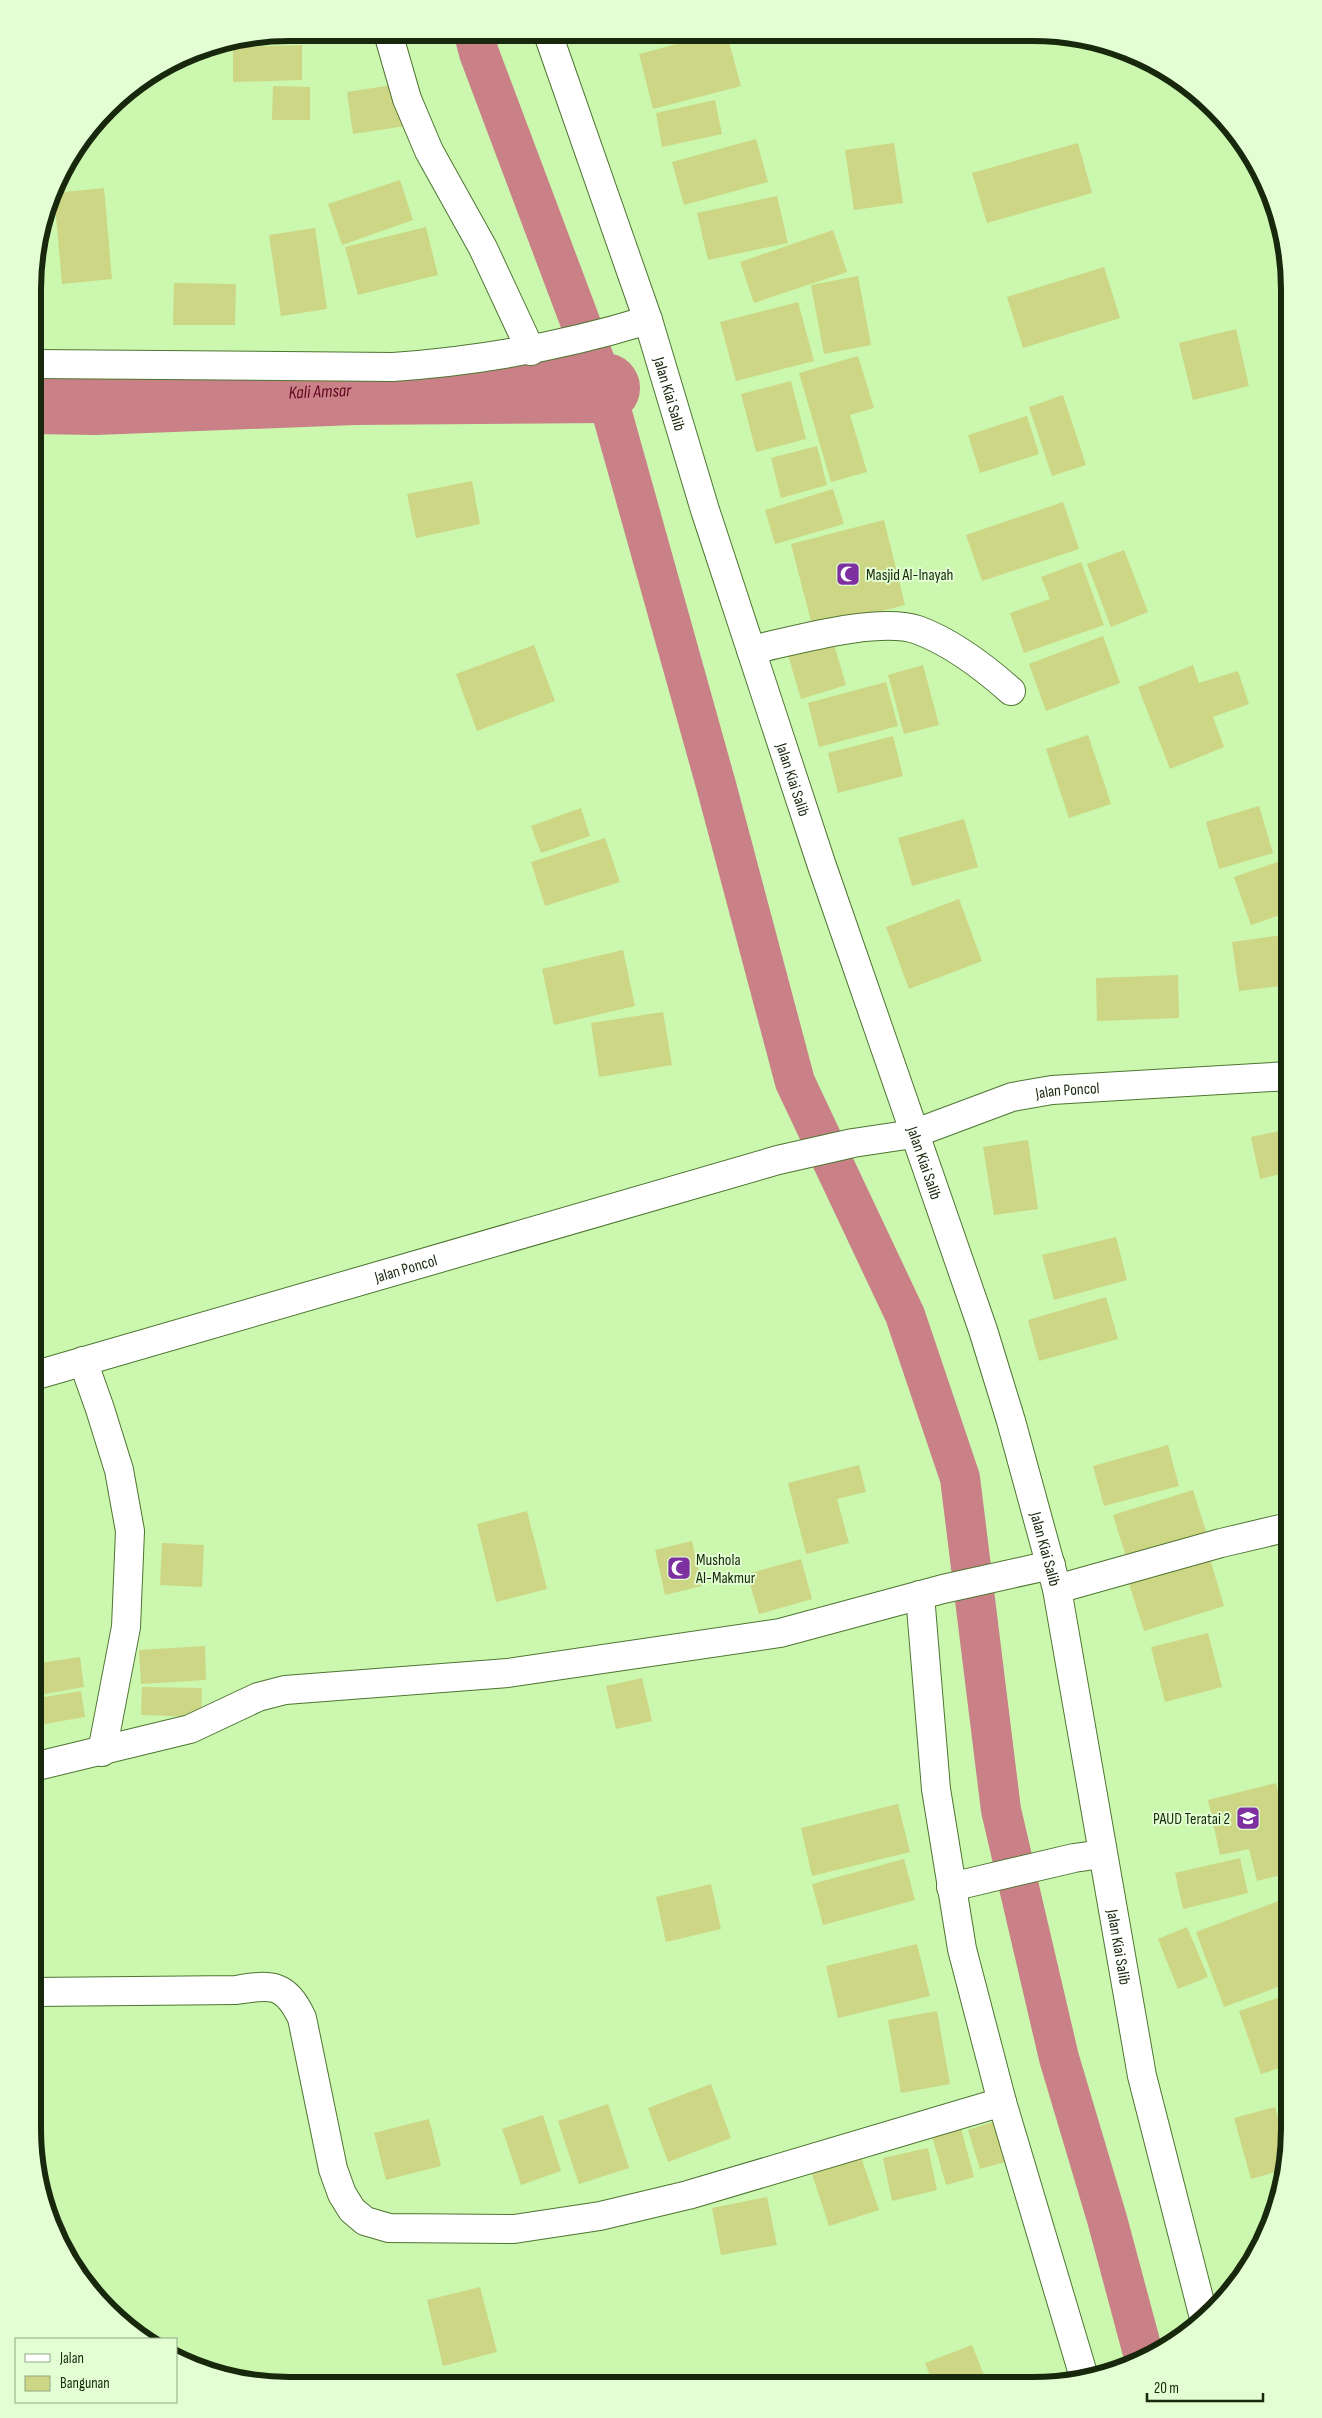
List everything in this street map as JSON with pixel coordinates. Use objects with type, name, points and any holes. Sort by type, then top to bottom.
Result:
[{"type":"street","points":[[390,41],[407,99],[429,151],[537,349]]},
{"type":"street","name":"Jalan Kiai Salib","points":[[550,41],[648,320],[705,510],[751,650],[913,1134],[983,1330],[1011,1421],[1054,1577],[1142,2076],[1204,2308]]},
{"type":"street","points":[[41,364],[393,367],[473,361],[537,349],[609,332],[648,320]]},
{"type":"street","points":[[751,650],[847,630],[884,626],[917,630],[958,650],[1012,691]]},
{"type":"street","name":"Jalan Poncol","points":[[41,1374],[778,1160],[853,1143],[913,1134],[1012,1097],[1044,1092],[1281,1077]]},
{"type":"street","points":[[83,1361],[119,1470],[130,1531],[126,1627],[102,1752]]},
{"type":"street","points":[[41,1765],[102,1752],[190,1729],[258,1697],[285,1690],[508,1673],[780,1633],[932,1592],[1012,1575],[1054,1577],[1281,1529]]},
{"type":"street","points":[[932,1592],[936,1789],[962,1949],[1002,2102],[1082,2372]]},
{"type":"street","points":[[951,1887],[1074,1858],[1102,1854]]},
{"type":"street","points":[[41,1992],[236,1990],[267,1985],[281,1990],[293,2001],[302,2018],[333,2168],[342,2194],[352,2210],[365,2221],[389,2228],[514,2229],[600,2216],[707,2190],[1002,2102]]},
{"type":"building","points":[[688,41],[729,41],[741,86],[653,109],[639,54]]},
{"type":"building","points":[[302,45],[302,80],[233,82],[233,48]]},
{"type":"building","points":[[399,84],[405,126],[353,134],[347,92]]},
{"type":"building","points":[[273,86],[310,87],[310,120],[272,120]]},
{"type":"building","points":[[715,100],[722,134],[662,147],[656,113]]},
{"type":"building","points":[[756,139],[768,182],[684,205],[672,162]]},
{"type":"building","points":[[894,143],[903,203],[854,210],[845,150]]},
{"type":"building","points":[[1078,143],[1092,193],[987,223],[972,173]]},
{"type":"building","points":[[400,180],[413,220],[342,245],[328,204]]},
{"type":"building","points":[[104,188],[112,279],[62,284],[55,206],[61,192]]},
{"type":"building","points":[[777,196],[788,243],[708,260],[697,213]]},
{"type":"building","points":[[426,227],[438,275],[358,295],[345,247]]},
{"type":"building","points":[[315,228],[327,309],[281,316],[269,235]]},
{"type":"building","points":[[833,230],[847,272],[754,303],[740,262]]},
{"type":"building","points":[[1104,267],[1120,318],[1023,348],[1007,297]]},
{"type":"building","points":[[858,276],[871,345],[824,354],[811,285]]},
{"type":"building","points":[[174,283],[236,284],[235,325],[173,325]]},
{"type":"building","points":[[798,302],[814,361],[736,381],[720,322]]},
{"type":"building","points":[[1236,329],[1249,386],[1193,400],[1179,343]]},
{"type":"building","points":[[858,356],[874,408],[850,415],[867,472],[831,482],[799,373]]},
{"type":"building","points":[[791,381],[806,439],[756,452],[741,394]]},
{"type":"building","points":[[1063,395],[1086,465],[1052,476],[1029,407]]},
{"type":"building","points":[[1027,416],[1039,454],[980,473],[968,435]]},
{"type":"building","points":[[817,446],[827,485],[781,498],[771,458]]},
{"type":"building","points":[[472,481],[480,524],[416,538],[407,494]]},
{"type":"building","points":[[833,489],[844,524],[775,544],[765,510]]},
{"type":"building","points":[[1063,502],[1079,549],[982,581],[966,535]]},
{"type":"building","name":"Masjid Al-Inayah","points":[[884,520],[905,605],[813,629],[791,544]]},
{"type":"building","points":[[1124,550],[1148,612],[1111,627],[1087,564]]},
{"type":"building","points":[[1081,562],[1104,625],[1024,653],[1010,613],[1050,599],[1041,577]]},
{"type":"building","points":[[1103,636],[1120,683],[1046,711],[1029,664]]},
{"type":"building","points":[[833,641],[846,685],[801,699],[788,655]]},
{"type":"building","points":[[534,645],[555,701],[477,731],[456,674]]},
{"type":"building","points":[[923,665],[939,725],[904,734],[888,675]]},
{"type":"building","points":[[1193,665],[1199,683],[1238,671],[1249,704],[1213,717],[1224,747],[1170,769],[1138,687]]},
{"type":"building","points":[[886,682],[898,726],[819,747],[808,703]]},
{"type":"building","points":[[1088,735],[1111,804],[1069,818],[1046,749]]},
{"type":"building","points":[[893,736],[903,776],[838,793],[828,753]]},
{"type":"building","points":[[1259,806],[1273,853],[1219,869],[1206,822]]},
{"type":"building","points":[[581,808],[590,836],[541,853],[531,826]]},
{"type":"building","points":[[964,819],[978,867],[912,886],[898,838]]},
{"type":"building","points":[[605,838],[620,882],[545,906],[531,862]]},
{"type":"building","points":[[1281,861],[1281,915],[1251,925],[1234,877]]},
{"type":"building","points":[[959,899],[982,961],[909,989],[886,927]]},
{"type":"building","points":[[1281,935],[1281,986],[1239,991],[1232,942]]},
{"type":"building","points":[[623,950],[635,1006],[554,1025],[542,969]]},
{"type":"building","points":[[1178,975],[1179,1018],[1097,1021],[1096,978]]},
{"type":"building","points":[[663,1012],[672,1065],[599,1077],[591,1023]]},
{"type":"building","points":[[1281,1131],[1281,1174],[1260,1179],[1251,1137]]},
{"type":"building","points":[[1028,1140],[1038,1209],[994,1215],[983,1147]]},
{"type":"building","points":[[1116,1237],[1127,1280],[1054,1300],[1042,1255]]},
{"type":"building","points":[[1106,1297],[1118,1339],[1039,1361],[1028,1320]]},
{"type":"building","points":[[1168,1445],[1179,1486],[1104,1506],[1093,1466]]},
{"type":"building","points":[[859,1465],[866,1492],[837,1499],[849,1543],[806,1554],[788,1483]]},
{"type":"building","points":[[1193,1490],[1208,1538],[1128,1563],[1113,1515]]},
{"type":"building","points":[[527,1511],[547,1589],[496,1602],[477,1524]]},
{"type":"building","name":"Mushola Al-Makmur","points":[[692,1541],[702,1586],[665,1595],[655,1550]]},
{"type":"building","points":[[162,1543],[204,1545],[202,1587],[160,1585]]},
{"type":"building","points":[[1208,1552],[1224,1606],[1144,1631],[1127,1577]]},
{"type":"building","points":[[801,1559],[812,1599],[759,1614],[747,1574]]},
{"type":"building","points":[[1208,1633],[1222,1687],[1165,1702],[1151,1647]]},
{"type":"building","points":[[205,1646],[206,1680],[141,1684],[139,1650]]},
{"type":"building","points":[[80,1657],[84,1687],[41,1695],[41,1663]]},
{"type":"building","points":[[642,1678],[652,1721],[616,1729],[606,1686]]},
{"type":"building","points":[[142,1687],[202,1688],[201,1717],[141,1715]]},
{"type":"building","points":[[81,1691],[85,1717],[41,1725],[41,1698]]},
{"type":"building","name":"PAUD Teratai 2","points":[[1276,1783],[1281,1803],[1281,1875],[1257,1881],[1249,1849],[1220,1855],[1208,1800]]},
{"type":"building","points":[[898,1804],[910,1852],[812,1876],[801,1828]]},
{"type":"building","points":[[1240,1858],[1248,1893],[1183,1909],[1175,1873]]},
{"type":"building","points":[[904,1859],[915,1900],[823,1925],[812,1884]]},
{"type":"building","points":[[711,1884],[721,1929],[666,1942],[656,1897]]},
{"type":"building","points":[[1281,1900],[1281,1986],[1224,2007],[1196,1932]]},
{"type":"building","points":[[1187,1927],[1208,1977],[1178,1989],[1158,1939]]},
{"type":"building","points":[[917,1944],[930,1996],[838,2018],[826,1966]]},
{"type":"building","points":[[1280,1997],[1281,2068],[1261,2074],[1239,2011]]},
{"type":"building","points":[[937,2011],[950,2084],[901,2093],[888,2020]]},
{"type":"building","points":[[711,2084],[731,2138],[668,2162],[648,2108]]},
{"type":"building","points":[[608,2104],[629,2168],[579,2184],[558,2121]]},
{"type":"building","points":[[1275,2107],[1281,2128],[1277,2172],[1251,2179],[1234,2118]]},
{"type":"building","points":[[543,2115],[561,2171],[521,2185],[502,2129]]},
{"type":"building","points":[[429,2119],[441,2166],[386,2180],[374,2133]]},
{"type":"building","points":[[993,2122],[1005,2162],[980,2169],[968,2130]]},
{"type":"building","points":[[961,2128],[974,2177],[946,2185],[932,2136]]},
{"type":"building","points":[[928,2148],[937,2190],[892,2201],[883,2158]]},
{"type":"building","points":[[861,2157],[879,2210],[829,2226],[812,2174]]},
{"type":"building","points":[[767,2197],[777,2245],[721,2255],[712,2208]]},
{"type":"building","points":[[480,2287],[497,2352],[443,2366],[427,2300]]},
{"type":"building","points":[[972,2345],[985,2377],[931,2377],[925,2363]]},
{"type":"waterway","points":[[476,41],[605,388],[716,785],[795,1082],[905,1315],[960,1478],[1001,1810],[1059,2058],[1107,2219],[1142,2351]]},
{"type":"waterway","name":"Kali Amsar","points":[[41,399],[95,400],[354,390],[605,388]]},
{"type":"place","name":"Masjid Al-Inayah","points":[[848,574]]},
{"type":"place","name":"Mushola Al-Makmur","points":[[679,1568]]},
{"type":"place","name":"PAUD Teratai 2","points":[[1248,1818]]}]
